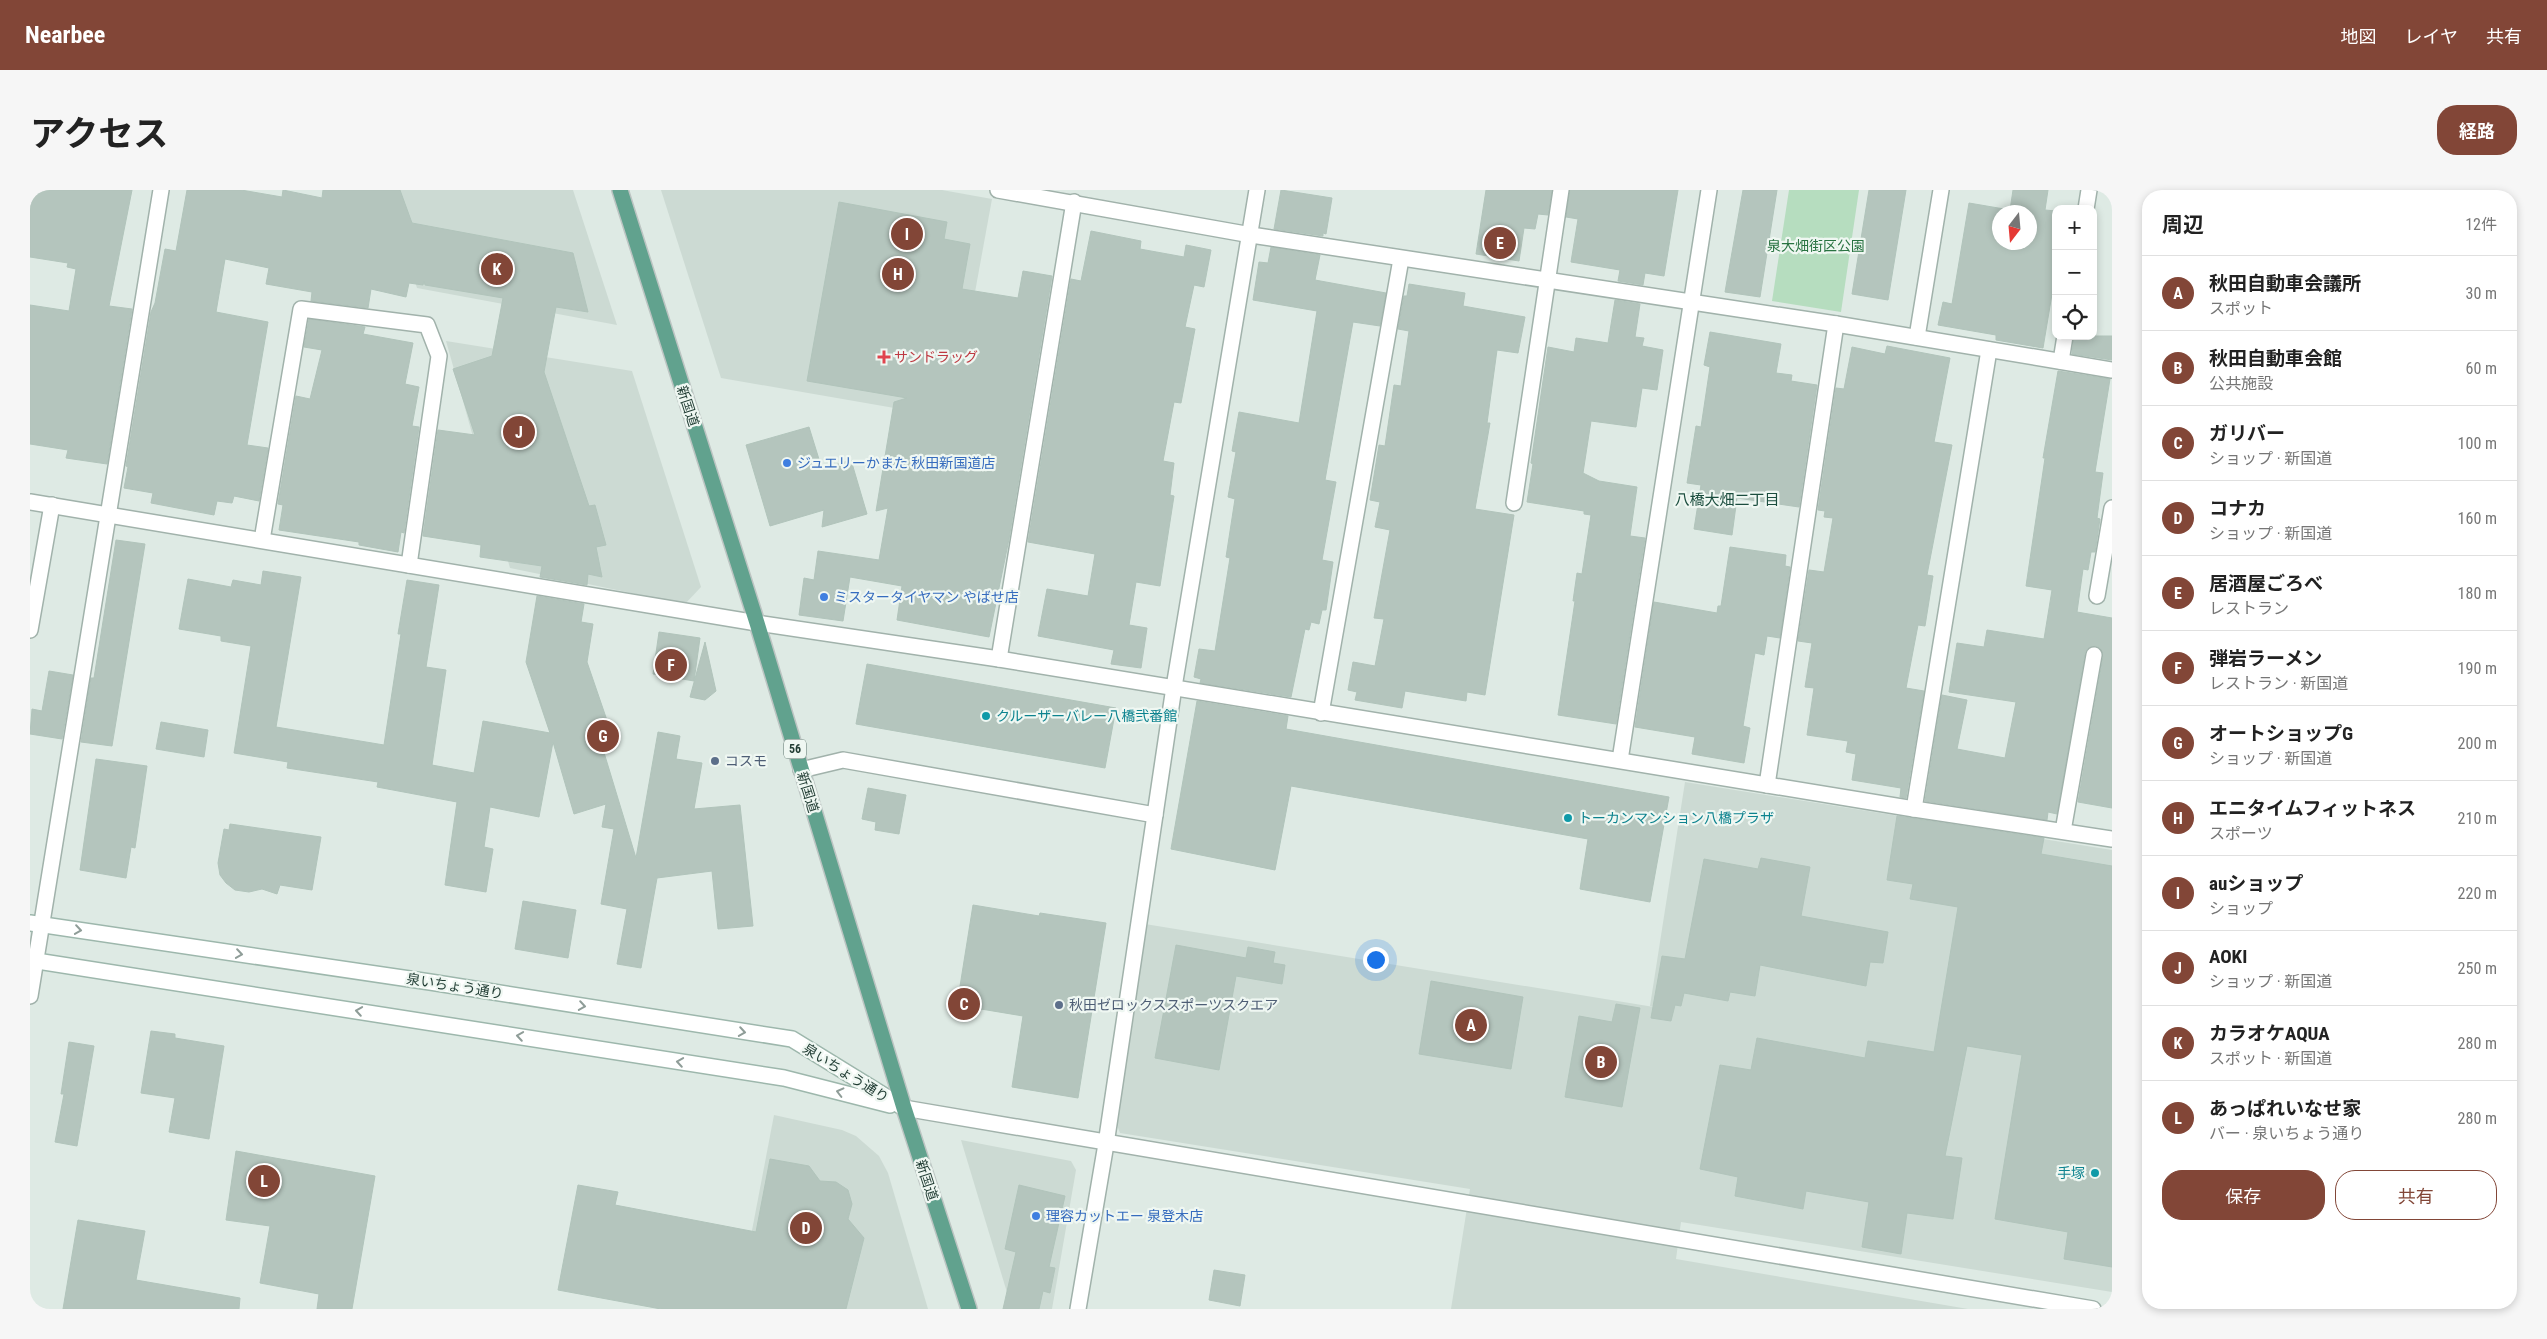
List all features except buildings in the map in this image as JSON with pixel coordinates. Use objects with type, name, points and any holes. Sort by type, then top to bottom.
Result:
[{"type":"main road","name":"新国道","points":[[620,190],[757,623],[904,1108],[969,1309]]},
{"type":"street","points":[[30,996],[35,924],[107,515],[161,190]]},
{"type":"street","points":[[998,190],[1251,235],[1836,324],[2112,370]]},
{"type":"street","points":[[1078,1309],[1106,1144],[1174,687],[1258,190]]},
{"type":"street","points":[[1514,503],[1561,190]]},
{"type":"street","points":[[1620,760],[1709,190]]},
{"type":"street","points":[[1917,337],[1941,190]]},
{"type":"street","points":[[2087,205],[2089,190]]},
{"type":"street","points":[[999,659],[1074,202]]},
{"type":"street","points":[[1321,712],[1402,259]]},
{"type":"street","points":[[262,540],[301,309],[427,325],[439,356],[409,565]]},
{"type":"street","points":[[1767,785],[1836,324]]},
{"type":"street","points":[[2061,361],[2064,340]]},
{"type":"street","points":[[1914,809],[1989,350]]},
{"type":"street","points":[[30,502],[757,623],[1174,687],[1914,809],[2112,838]]},
{"type":"street","points":[[30,630],[52,505]]},
{"type":"street","points":[[2097,596],[2112,508]]},
{"type":"street","points":[[2063,831],[2094,655]]},
{"type":"street","points":[[801,770],[843,760],[1155,815]]},
{"type":"street","name":"泉いちょう通り","points":[[35,924],[430,982],[792,1040],[904,1108]]},
{"type":"street","name":"泉いちょう通り","points":[[33,960],[784,1078],[904,1108]]},
{"type":"street","points":[[904,1108],[1106,1144],[2093,1309]]},
{"type":"shaded area","points":[[387,190],[573,190],[617,325],[417,288]]},
{"type":"shaded area","points":[[661,190],[942,190],[992,199],[952,418],[721,378]]},
{"type":"shaded area","points":[[446,341],[632,371],[701,587],[685,604],[510,568]]},
{"type":"shaded area","points":[[1685,782],[2112,850],[2112,1292],[1681,1222],[1676,1259],[1968,1309],[1451,1309],[1470,1189],[1120,1133],[1115,1120],[1145,924],[1660,1008],[1650,1006]]},
{"type":"shaded area","points":[[774,1115],[842,1130],[856,1136],[879,1156],[888,1173],[928,1309],[737,1309]]},
{"type":"shaded area","points":[[961,1140],[1071,1161],[1076,1170],[1052,1309],[1012,1309]]},
{"type":"green space","name":"泉大畑街区公園","points":[[1789,190],[1859,190],[1841,312],[1772,301]]},
{"type":"place","name":"auショップ","points":[[907,234]]},
{"type":"place","name":"居酒屋ごろべ","points":[[1500,243]]},
{"type":"place","name":"カラオケAQUA","points":[[497,269]]},
{"type":"place","name":"エニタイムフィットネス","points":[[898,274]]},
{"type":"place","name":"サンドラッグ","points":[[884,357]]},
{"type":"place","name":"AOKI","points":[[519,432]]},
{"type":"place","name":"ジュエリーかまた 秋田新国道店","points":[[787,463]]},
{"type":"place","name":"ミスタータイヤマン やばせ店","points":[[824,597]]},
{"type":"place","name":"弾岩ラーメン","points":[[671,665]]},
{"type":"place","name":"クルーザーバレー八橋弐番館","points":[[986,716]]},
{"type":"place","name":"オートショップG","points":[[603,736]]},
{"type":"place","name":"コスモ","points":[[715,761]]},
{"type":"place","name":"トーカンマンション八橋プラザ","points":[[1568,818]]},
{"type":"place","name":"ガリバー","points":[[964,1004]]},
{"type":"place","name":"秋田ゼロックススポーツスクエア","points":[[1059,1005]]},
{"type":"place","name":"秋田自動車会議所","points":[[1471,1025]]},
{"type":"place","name":"秋田自動車会館","points":[[1601,1062]]},
{"type":"place","name":"手塚","points":[[2095,1173]]},
{"type":"place","name":"あっぱれいなせ家","points":[[264,1181]]},
{"type":"place","name":"理容カットエー 泉登木店","points":[[1036,1216]]},
{"type":"place","name":"コナカ","points":[[806,1228]]},
{"type":"district","name":"八橋大畑二丁目","points":[[1727,500]]}]
